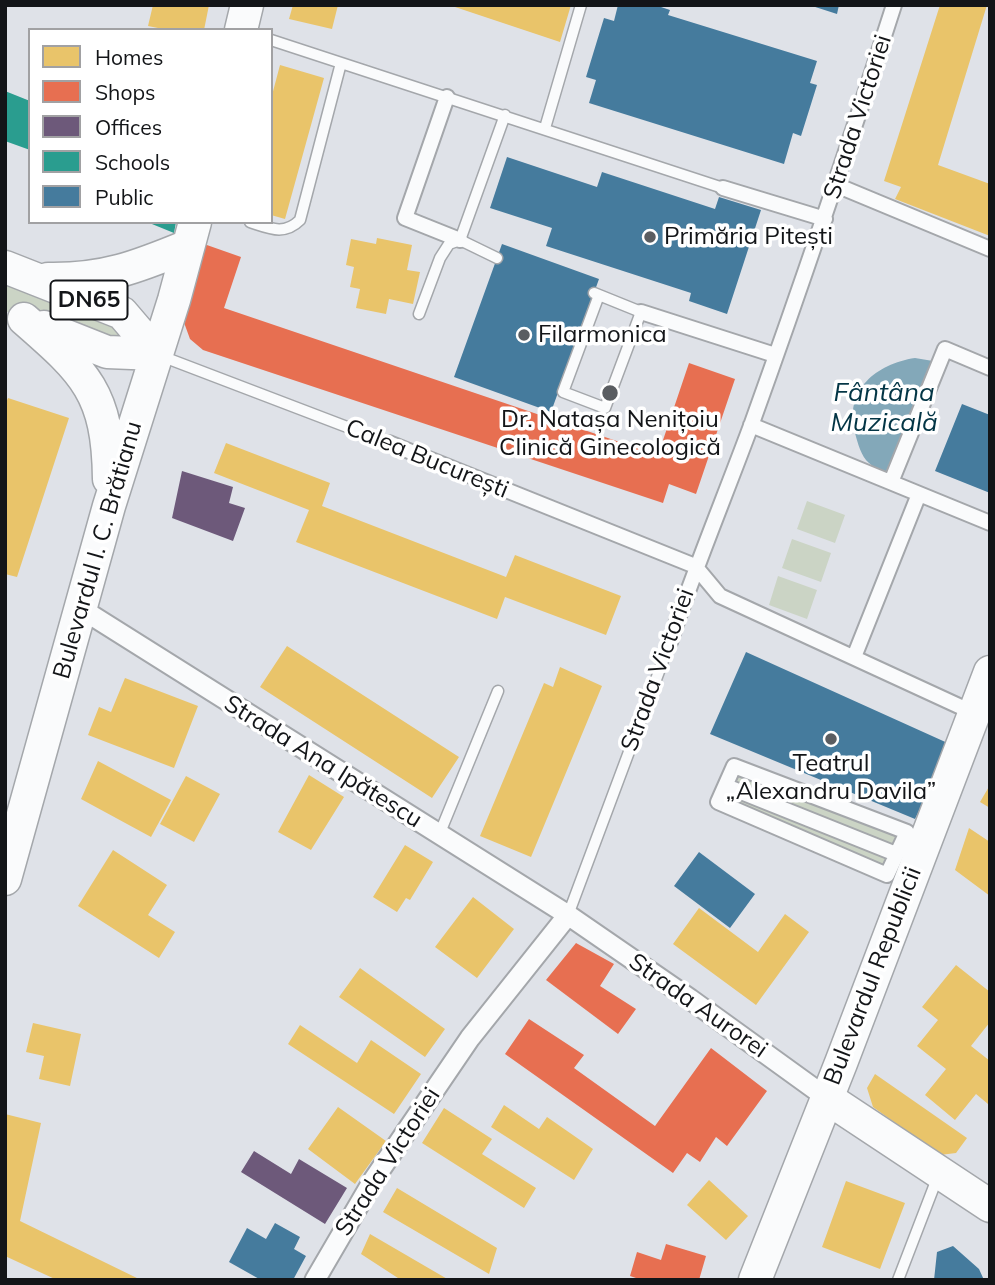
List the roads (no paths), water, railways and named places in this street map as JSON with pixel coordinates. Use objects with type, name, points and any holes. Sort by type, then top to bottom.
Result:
[{"type":"main road","points":[[242,28],[247,5]]},
{"type":"main road","name":"DN65","points":[[19,273],[72,279],[116,273],[132,269],[192,234]]},
{"type":"main road","name":"Bulevardul I. C. Brătianu","points":[[5,879],[109,506],[192,234]]},
{"type":"main road","name":"Calea București","points":[[19,273],[122,313],[157,354]]},
{"type":"main road","points":[[15,315],[68,358],[87,381],[101,410],[109,446],[109,506]]},
{"type":"main road","name":"Calea București","points":[[15,315],[107,352],[157,354]]},
{"type":"main road","name":"Bulevardul Republicii","points":[[755,1280],[990,672]]},
{"type":"main road","points":[[827,1098],[990,1206]]},
{"type":"street","name":"Strada Victoriei","points":[[670,642],[695,566],[751,425],[825,219],[894,5]]},
{"type":"street","points":[[447,97],[405,218],[460,240]]},
{"type":"street","points":[[836,185],[990,249]]},
{"type":"street","points":[[723,188],[825,219]]},
{"type":"street","points":[[641,312],[775,355]]},
{"type":"street","points":[[891,482],[945,349],[989,364]]},
{"type":"street","points":[[751,425],[990,523]]},
{"type":"street","name":"Calea București","points":[[390,443],[695,566]]},
{"type":"street","points":[[854,657],[919,494]]},
{"type":"street","points":[[695,566],[720,596],[974,713]]},
{"type":"street","name":"Strada Ana Ipătescu","points":[[80,608],[568,915]]},
{"type":"street","points":[[734,766],[907,832],[896,854],[887,874],[718,802],[734,766]]},
{"type":"street","points":[[726,786],[896,854]]},
{"type":"street","name":"Strada Victoriei","points":[[315,1280],[374,1178],[470,1038],[568,915]]},
{"type":"street","name":"Strada Aurorei","points":[[568,915],[827,1098]]},
{"type":"lane","points":[[545,128],[581,5]]},
{"type":"lane","points":[[273,41],[723,188]]},
{"type":"lane","points":[[256,224],[279,231],[292,228],[300,220],[341,63]]},
{"type":"lane","points":[[460,240],[505,115]]},
{"type":"lane","points":[[419,314],[440,258],[449,244],[460,240],[497,258]]},
{"type":"lane","points":[[596,294],[641,312],[604,408],[563,392],[596,294]]},
{"type":"lane","name":"Calea București","points":[[157,354],[390,443]]},
{"type":"lane","name":"Strada Victoriei","points":[[568,915],[670,642]]},
{"type":"lane","points":[[439,835],[498,691]]},
{"type":"lane","points":[[898,1280],[940,1172]]},
{"type":"water","name":"Fântâna Muzicală","points":[[915,358],[933,361],[887,476],[871,465],[862,453],[855,433],[854,404],[866,382],[876,373],[901,361]]},
{"type":"place","name":"Primăria Pitești","points":[[650,237]]},
{"type":"place","name":"Filarmonica","points":[[524,335]]},
{"type":"place","name":"Dr. Natașa Nenițoiu Clinică Ginecologică","points":[[610,393]]},
{"type":"place","name":"Teatrul „Alexandru Davila”","points":[[831,739]]}]
